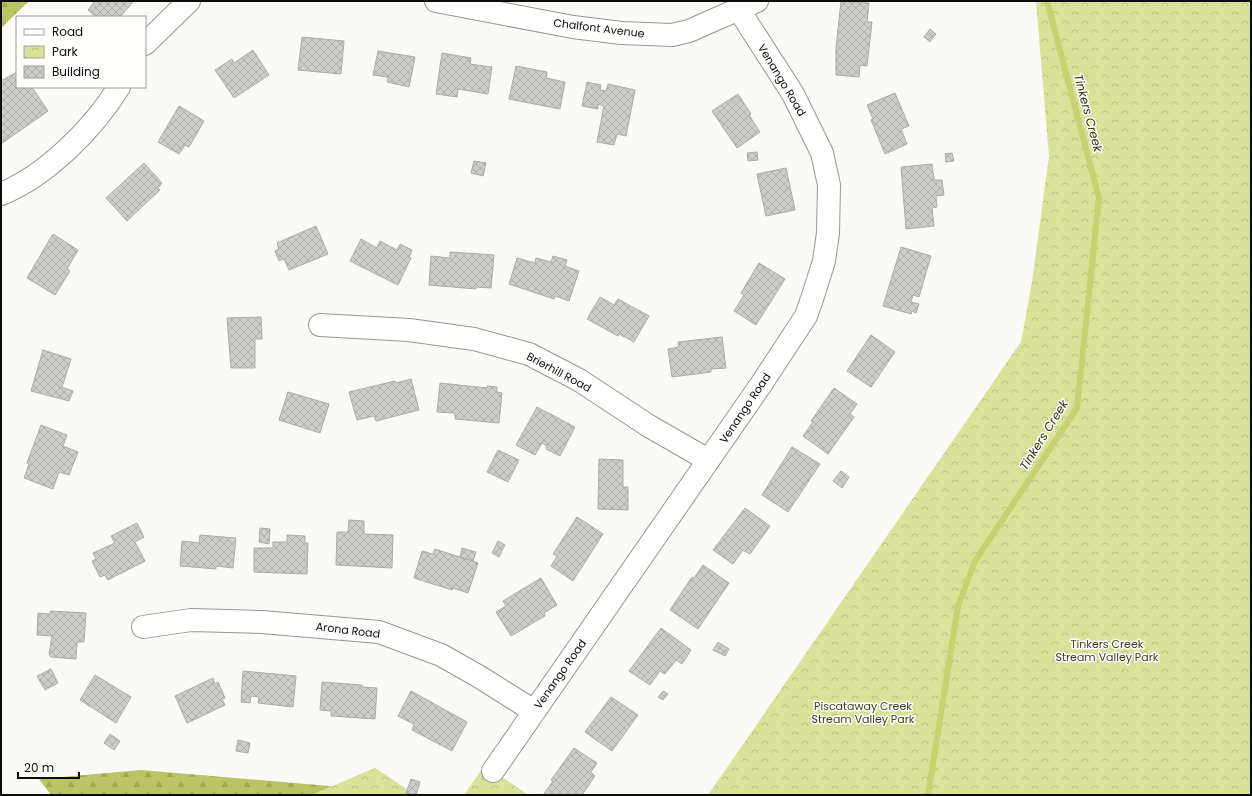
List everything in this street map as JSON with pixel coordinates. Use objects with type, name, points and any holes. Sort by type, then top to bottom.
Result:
[{"type":"street","points":[[146,43],[189,1]]},
{"type":"street","name":"Chalfont Avenue","points":[[436,1],[572,27],[621,33],[672,35],[689,31],[748,6]]},
{"type":"street","name":"Venango Road","points":[[493,771],[806,316],[824,261],[828,233],[829,185],[822,153],[748,6]]},
{"type":"street","points":[[1,194],[16,188],[51,164],[107,106],[117,88]]},
{"type":"street","name":"Brierhill Road","points":[[320,325],[416,331],[474,339],[529,354],[579,380],[649,426],[708,460]]},
{"type":"street","name":"Arona Road","points":[[143,627],[191,620],[270,622],[379,632],[441,655],[534,711]]},
{"type":"green space","points":[[1,1],[29,1],[1,28]]},
{"type":"green space","name":"Tinkers Creek Stream Valley Park","points":[[1036,1],[1251,1],[1251,795],[708,795],[1021,342],[1032,282],[1049,156]]},
{"type":"green space","points":[[485,765],[528,795],[464,795]]},
{"type":"green space","points":[[375,768],[416,795],[311,795]]},
{"type":"green space","points":[[141,770],[376,790],[386,795],[51,795],[39,779]]},
{"type":"building","points":[[95,1],[134,1],[121,16],[95,16],[88,10]]},
{"type":"building","points":[[841,1],[869,3],[867,22],[872,22],[867,66],[860,65],[859,77],[836,75],[836,47]]},
{"type":"building","points":[[930,29],[936,34],[930,42],[924,37]]},
{"type":"building","points":[[302,37],[344,41],[341,74],[298,70]]},
{"type":"building","points":[[253,50],[269,75],[234,98],[215,70],[232,59],[234,63]]},
{"type":"building","points":[[378,51],[415,57],[409,87],[387,82],[388,77],[373,75]]},
{"type":"building","points":[[442,53],[471,58],[470,64],[492,67],[488,94],[458,89],[457,97],[436,94]]},
{"type":"building","points":[[516,66],[547,72],[546,78],[565,82],[560,109],[509,99]]},
{"type":"building","points":[[16,73],[16,88],[33,88],[48,111],[1,144],[1,81]]},
{"type":"building","points":[[587,82],[601,85],[600,90],[606,91],[608,84],[635,90],[626,136],[617,134],[614,145],[597,142],[604,106],[598,104],[598,109],[582,106]]},
{"type":"building","points":[[895,93],[909,126],[901,129],[907,144],[885,154],[871,120],[873,119],[867,105]]},
{"type":"building","points":[[738,94],[751,114],[749,115],[760,132],[737,148],[712,111]]},
{"type":"building","points":[[179,106],[204,121],[189,147],[185,145],[179,154],[158,142]]},
{"type":"building","points":[[757,152],[758,160],[748,161],[747,153]]},
{"type":"building","points":[[952,153],[954,161],[946,162],[945,154]]},
{"type":"building","points":[[474,161],[486,163],[483,176],[471,173]]},
{"type":"building","points":[[144,163],[162,183],[158,188],[160,190],[127,221],[106,198]]},
{"type":"building","points":[[932,164],[934,180],[942,180],[944,195],[936,196],[937,207],[932,208],[934,226],[906,229],[901,167]]},
{"type":"building","points":[[786,168],[795,210],[766,216],[757,174]]},
{"type":"building","points":[[316,226],[328,254],[289,270],[284,259],[279,261],[275,251],[279,249],[277,243]]},
{"type":"building","points":[[53,234],[78,250],[67,269],[70,271],[55,295],[27,278]]},
{"type":"building","points":[[361,239],[377,248],[380,241],[397,250],[400,244],[412,250],[409,257],[411,258],[398,285],[350,261]]},
{"type":"building","points":[[901,247],[931,256],[919,297],[913,295],[911,302],[919,304],[916,313],[912,311],[911,314],[883,306]]},
{"type":"building","points":[[450,252],[494,255],[491,288],[476,287],[476,289],[429,285],[431,256],[450,258]]},
{"type":"building","points":[[553,256],[567,260],[565,266],[579,271],[569,301],[555,296],[554,299],[509,284],[517,258],[535,263],[536,258],[551,262]]},
{"type":"building","points":[[759,263],[785,279],[756,325],[734,311],[744,295],[741,293]]},
{"type":"building","points":[[600,297],[614,305],[618,299],[649,316],[634,342],[619,334],[618,336],[587,319]]},
{"type":"building","points":[[261,317],[262,339],[255,339],[255,368],[231,368],[227,318]]},
{"type":"building","points":[[871,335],[895,352],[871,387],[847,371]]},
{"type":"building","points":[[722,337],[726,368],[711,369],[711,372],[672,377],[668,349],[679,347],[678,342]]},
{"type":"building","points":[[43,350],[71,359],[62,387],[73,391],[69,401],[31,391]]},
{"type":"building","points":[[411,379],[419,410],[376,421],[374,416],[357,420],[349,392],[395,381],[396,383]]},
{"type":"building","points":[[440,383],[487,388],[487,386],[497,387],[497,392],[502,393],[499,423],[455,419],[455,413],[437,412]]},
{"type":"building","points":[[834,388],[857,404],[850,414],[854,417],[828,454],[803,436],[813,422],[811,421]]},
{"type":"building","points":[[288,392],[329,404],[320,433],[279,420]]},
{"type":"building","points":[[537,407],[575,427],[560,456],[546,449],[547,446],[542,443],[535,455],[516,445]]},
{"type":"building","points":[[41,425],[67,435],[63,446],[78,452],[69,475],[59,472],[53,489],[24,478],[29,464],[27,463]]},
{"type":"building","points":[[792,447],[820,464],[788,512],[762,495]]},
{"type":"building","points":[[498,450],[519,460],[508,482],[487,472]]},
{"type":"building","points":[[599,459],[623,460],[623,487],[628,487],[628,510],[598,509]]},
{"type":"building","points":[[841,471],[849,477],[842,488],[833,481]]},
{"type":"building","points":[[745,508],[770,526],[750,554],[743,550],[733,564],[713,550]]},
{"type":"building","points":[[577,517],[603,534],[573,581],[551,566],[557,556],[553,554]]},
{"type":"building","points":[[349,520],[364,521],[364,534],[393,535],[392,568],[336,565],[337,532],[348,532]]},
{"type":"building","points":[[137,523],[144,537],[135,542],[145,561],[108,580],[105,575],[100,577],[92,561],[96,559],[93,553],[115,543],[111,536]]},
{"type":"building","points":[[260,528],[270,529],[269,544],[259,542]]},
{"type":"building","points":[[200,535],[236,538],[233,568],[216,566],[216,569],[180,566],[182,541],[199,543]]},
{"type":"building","points":[[287,535],[305,536],[305,543],[308,543],[307,574],[254,572],[254,548],[273,548],[273,542],[287,542]]},
{"type":"building","points":[[498,541],[505,545],[499,557],[492,553]]},
{"type":"building","points":[[462,548],[476,552],[473,561],[460,557]]},
{"type":"building","points":[[435,549],[478,563],[468,593],[453,588],[452,590],[414,578],[422,551],[433,554]]},
{"type":"building","points":[[703,565],[729,583],[698,629],[670,610],[692,577],[694,578]]},
{"type":"building","points":[[541,578],[557,605],[544,613],[545,616],[511,636],[496,612],[506,606],[503,601]]},
{"type":"building","points":[[50,611],[86,613],[84,642],[77,642],[76,659],[51,657],[49,654],[52,636],[37,635],[38,613],[50,614]]},
{"type":"building","points":[[661,628],[691,650],[682,664],[676,660],[665,674],[660,671],[650,685],[629,671]]},
{"type":"building","points":[[718,642],[729,649],[725,656],[713,650]]},
{"type":"building","points":[[51,669],[58,683],[45,690],[37,676]]},
{"type":"building","points":[[243,671],[296,676],[293,707],[258,703],[259,697],[251,696],[250,703],[241,702]]},
{"type":"building","points":[[95,675],[131,697],[116,723],[80,700]]},
{"type":"building","points":[[213,678],[215,684],[218,682],[225,698],[222,699],[225,705],[187,723],[175,696]]},
{"type":"building","points":[[322,682],[362,685],[362,687],[377,688],[375,719],[331,716],[331,711],[320,710]]},
{"type":"building","points":[[411,691],[467,722],[452,751],[412,730],[414,724],[398,716]]},
{"type":"building","points":[[663,691],[668,694],[663,700],[658,697]]},
{"type":"building","points":[[611,697],[638,715],[612,751],[585,732]]},
{"type":"building","points":[[110,734],[120,741],[114,750],[104,743]]},
{"type":"building","points":[[238,740],[250,743],[248,753],[236,751]]},
{"type":"building","points":[[574,748],[597,763],[591,772],[595,776],[582,795],[544,794],[553,781],[551,780]]},
{"type":"building","points":[[411,779],[420,782],[416,795],[406,793]]},
{"type":"waterway","name":"Tinkers Creek","points":[[928,795],[958,606],[975,561],[1077,408],[1099,198],[1047,1]]},
{"type":"park label","name":"Piscataway Creek Stream Valley Park","points":[[863,712]]}]
